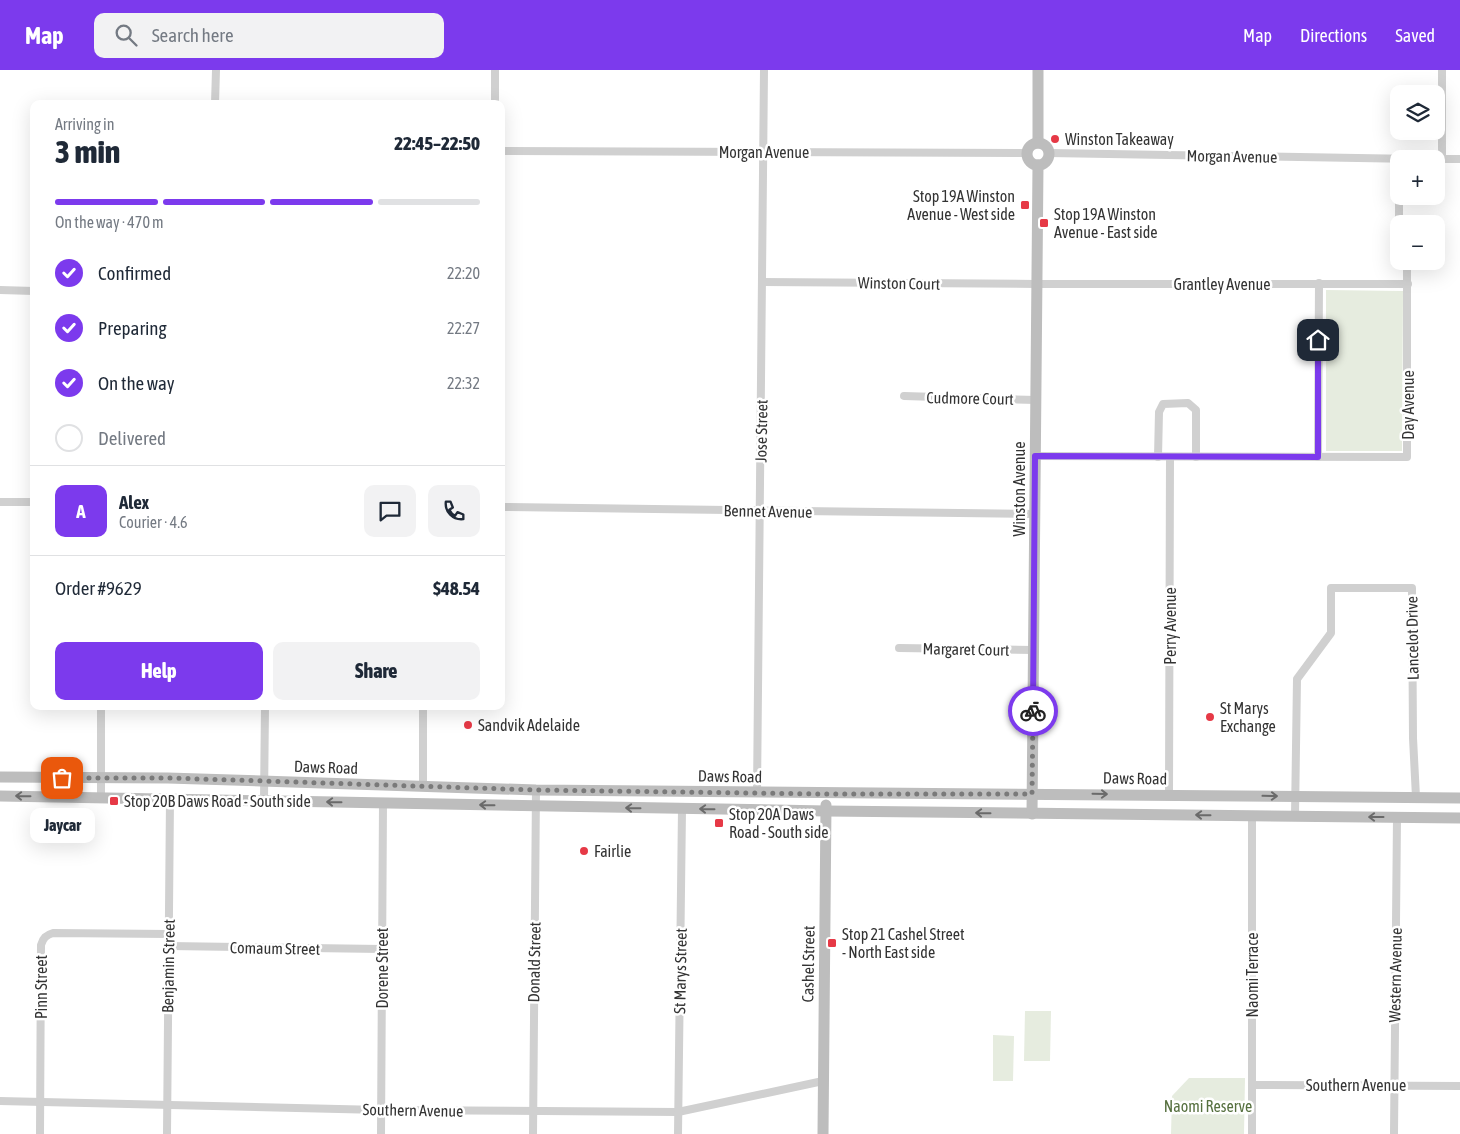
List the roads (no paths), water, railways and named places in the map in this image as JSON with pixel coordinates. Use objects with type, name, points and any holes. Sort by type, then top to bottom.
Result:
[{"type":"main road","points":[[1038,70],[1038,144]]},
{"type":"main road","points":[[1038,144],[1045,146],[1049,153],[1046,161],[1038,165],[1029,161],[1027,153],[1031,146],[1038,144]]},
{"type":"main road","name":"Winston Avenue","points":[[1032,814],[1038,165]]},
{"type":"main road","name":"Daws Road","points":[[0,777],[264,781],[536,790],[1460,798]]},
{"type":"main road","name":"Cashel Street","points":[[823,1134],[826,794]]},
{"type":"main road","name":"Daws Road","points":[[0,796],[682,809],[1460,818]]},
{"type":"street","points":[[216,70],[216,100]]},
{"type":"street","points":[[495,70],[495,100]]},
{"type":"street","name":"Jose Street","points":[[757,793],[764,70]]},
{"type":"street","points":[[1439,150],[1442,70]]},
{"type":"street","name":"Morgan Avenue","points":[[505,150],[1027,153]]},
{"type":"street","name":"Morgan Avenue","points":[[1049,153],[1390,159]]},
{"type":"street","points":[[1445,159],[1460,159]]},
{"type":"street","name":"Day Avenue","points":[[1035,456],[1408,457],[1408,270]]},
{"type":"street","name":"Winston Court","points":[[762,282],[1037,284]]},
{"type":"street","points":[[1318,457],[1319,283]]},
{"type":"street","name":"Grantley Avenue","points":[[1037,284],[1408,284]]},
{"type":"street","points":[[0,290],[30,291]]},
{"type":"street","name":"Cudmore Court","points":[[904,396],[1036,400]]},
{"type":"street","points":[[1158,457],[1159,412],[1163,404],[1179,403],[1188,403],[1196,410],[1196,457]]},
{"type":"street","name":"Perry Avenue","points":[[1169,795],[1170,456]]},
{"type":"street","points":[[0,502],[30,502]]},
{"type":"street","name":"Bennet Avenue","points":[[505,508],[1035,514]]},
{"type":"street","name":"Lancelot Drive","points":[[1295,816],[1297,679],[1331,633],[1331,588],[1412,588],[1413,738],[1416,797]]},
{"type":"street","name":"Margaret Court","points":[[899,648],[1034,650]]},
{"type":"street","points":[[101,710],[101,797]]},
{"type":"street","points":[[264,800],[265,710]]},
{"type":"street","points":[[423,710],[423,787]]},
{"type":"street","name":"Donald Street","points":[[533,1134],[536,790]]},
{"type":"street","name":"Benjamin Street","points":[[167,1134],[170,799]]},
{"type":"street","name":"Dorene Street","points":[[381,1134],[383,803]]},
{"type":"street","name":"St Marys Street","points":[[678,1134],[682,809]]},
{"type":"street","name":"Naomi Terrace","points":[[1252,816],[1252,1134]]},
{"type":"street","name":"Western Avenue","points":[[1394,1134],[1397,817]]},
{"type":"street","name":"Pinn Street","points":[[40,1134],[42,939],[53,933],[169,934]]},
{"type":"street","name":"Comaum Street","points":[[169,946],[382,949]]},
{"type":"street","name":"Southern Avenue","points":[[0,1101],[381,1110],[678,1112],[823,1081]]},
{"type":"street","name":"Southern Avenue","points":[[1253,1085],[1460,1086]]},
{"type":"place","name":"Winston Takeaway","points":[[1055,139]]},
{"type":"place","name":"Stop 19A Winston Avenue - West side","points":[[1025,205]]},
{"type":"place","name":"Stop 19A Winston Avenue - East side","points":[[1044,223]]},
{"type":"place","name":"St Marys Exchange","points":[[1210,717]]},
{"type":"place","name":"Sandvik Adelaide","points":[[468,725]]},
{"type":"place","name":"Jaycar","points":[[62,778]]},
{"type":"place","name":"Stop 20B Daws Road - South side","points":[[114,801]]},
{"type":"place","name":"Stop 20A Daws Road - South side","points":[[719,823]]},
{"type":"place","name":"Fairlie","points":[[584,851]]},
{"type":"place","name":"Stop 21 Cashel Street - North East side","points":[[832,943]]},
{"type":"park label","name":"Naomi Reserve","points":[[1208,1106]]}]
